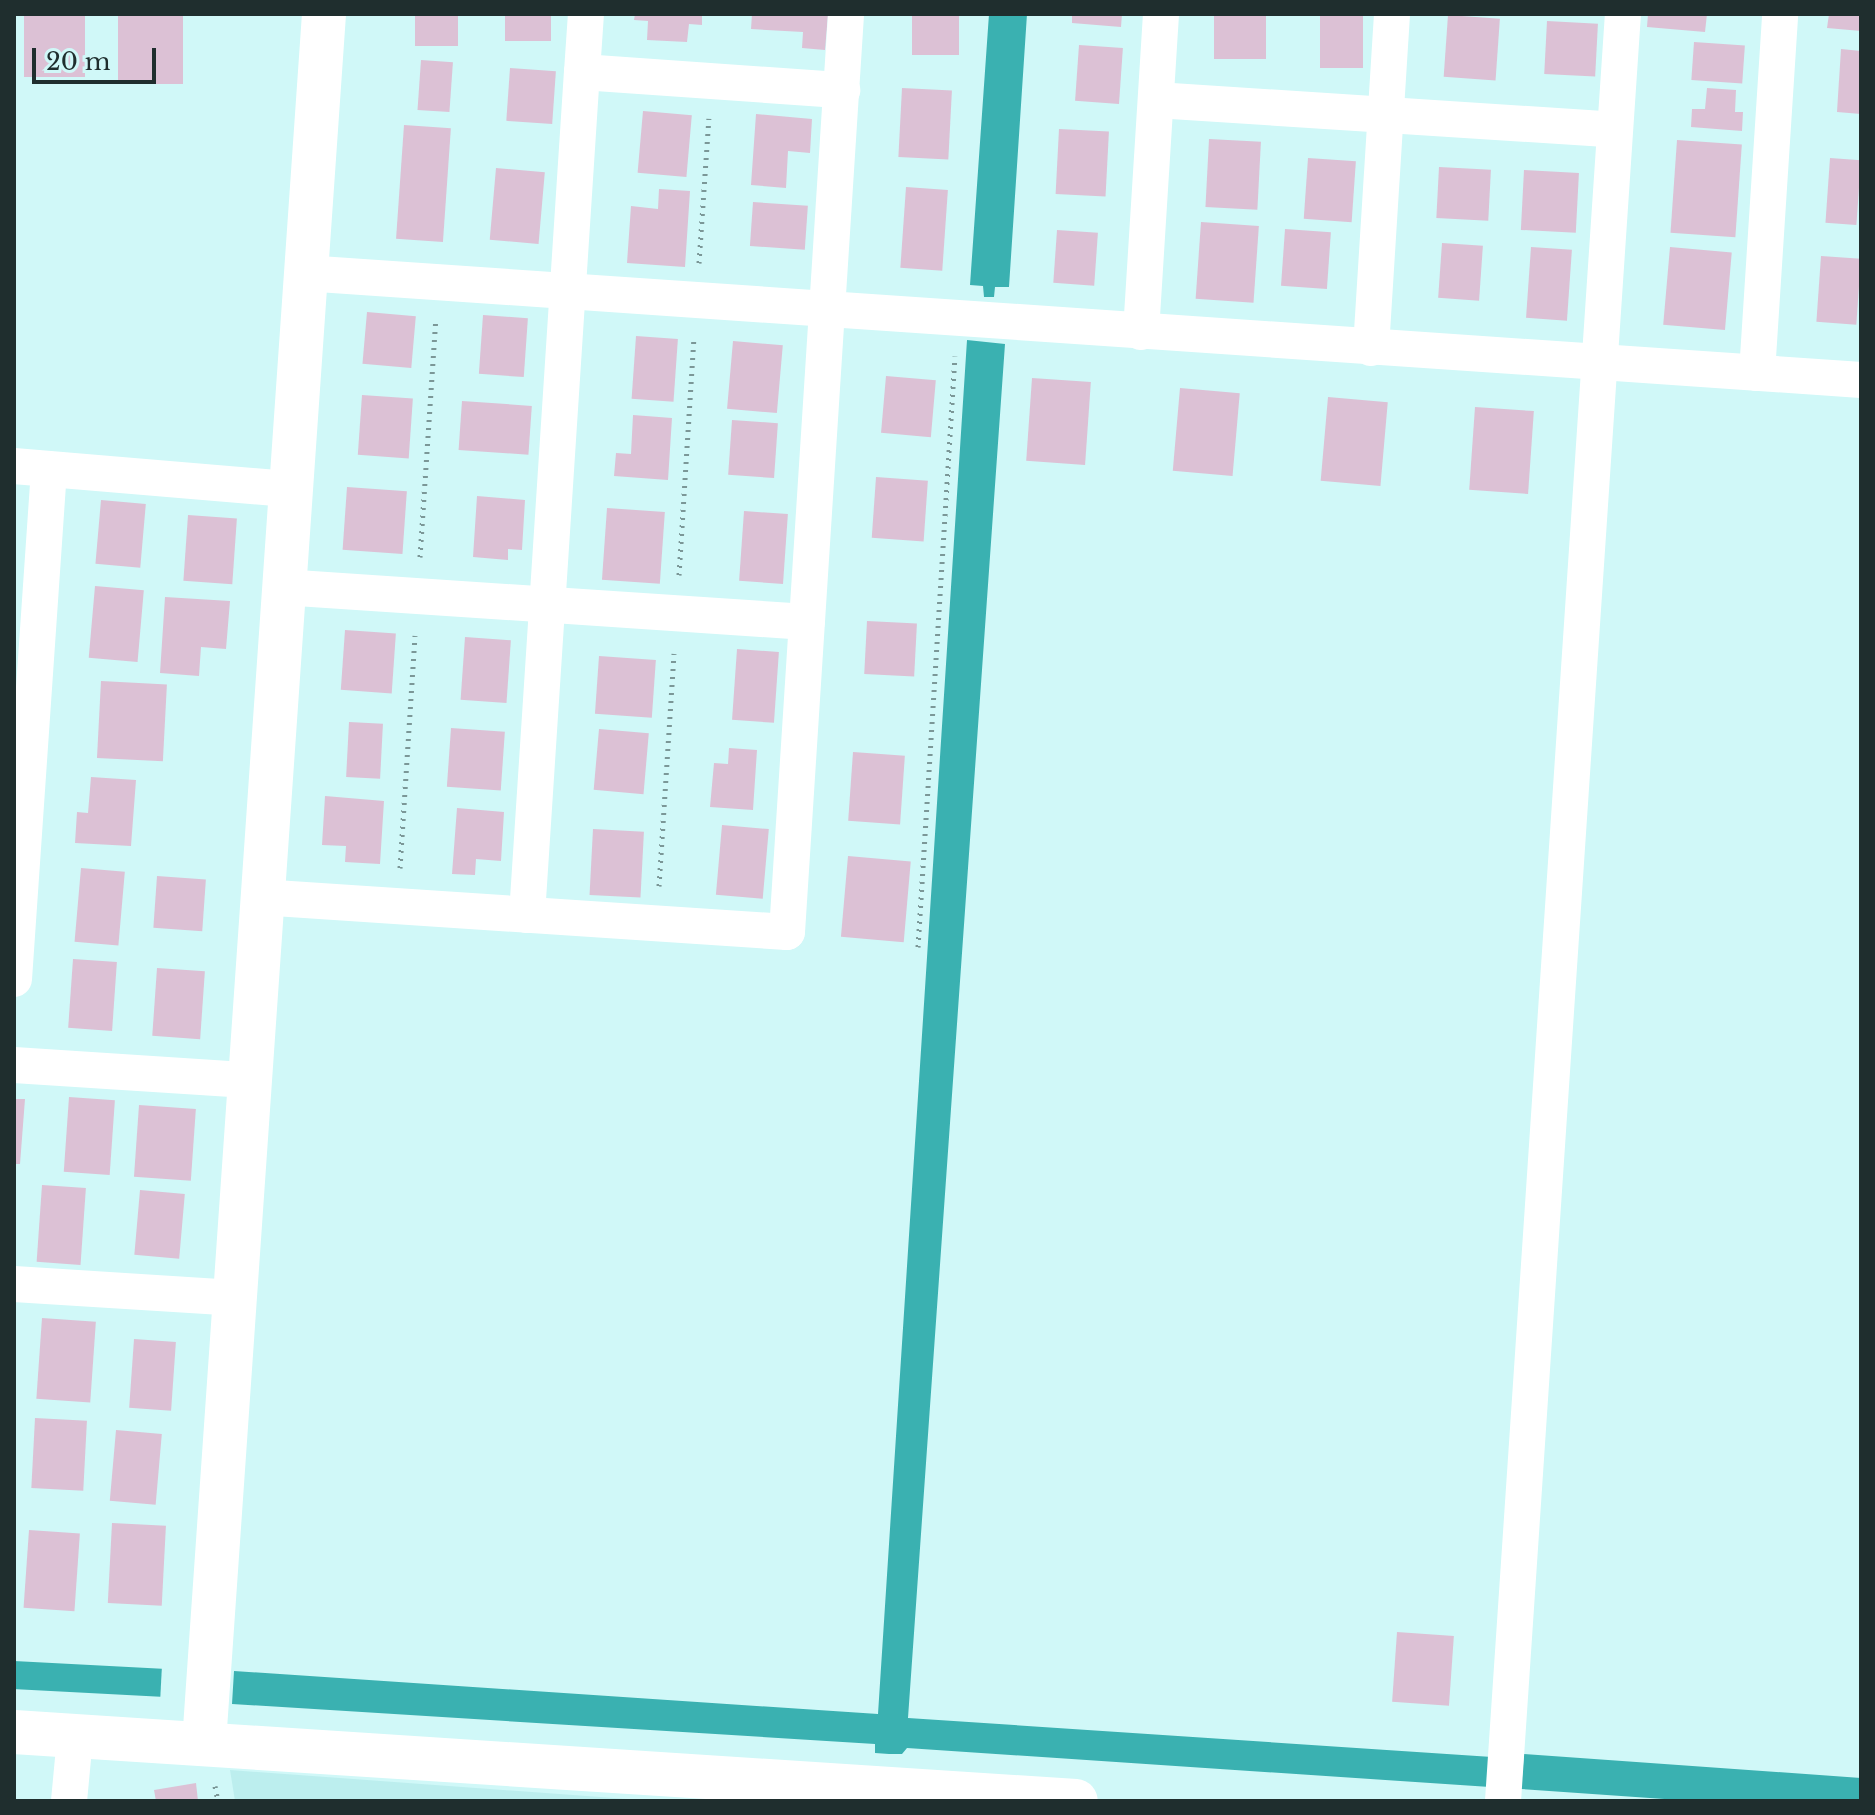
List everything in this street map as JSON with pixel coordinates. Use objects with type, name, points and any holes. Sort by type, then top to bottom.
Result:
[{"type":"street","points":[[204,1743],[288,489],[324,14]]},
{"type":"street","points":[[527,915],[586,14]]},
{"type":"street","points":[[260,897],[787,932],[846,14]]},
{"type":"street","points":[[1141,332],[1161,14]]},
{"type":"street","points":[[1371,348],[1392,14]]},
{"type":"street","points":[[1503,1801],[1623,14]]},
{"type":"street","points":[[1757,373],[1780,14]]},
{"type":"street","points":[[582,72],[842,90]]},
{"type":"street","points":[[1156,100],[1614,130]]},
{"type":"street","points":[[304,273],[1861,380]]},
{"type":"street","points":[[14,979],[31,467],[288,489]]},
{"type":"street","points":[[282,587],[807,622]]},
{"type":"street","points":[[14,1065],[248,1080]]},
{"type":"street","points":[[14,1284],[235,1298]]},
{"type":"street","points":[[14,1732],[1076,1801]]},
{"type":"street","points":[[69,1801],[75,1737]]},
{"type":"path","points":[[656,924],[711,81]]},
{"type":"path","points":[[918,947],[957,319]]},
{"type":"shaded area","points":[[230,1770],[655,1801],[235,1801]]},
{"type":"water","points":[[989,14],[1027,14],[1009,287],[995,287],[994,297],[984,297],[983,286],[970,285]]},
{"type":"water","points":[[967,340],[1005,344],[908,1718],[1492,1757],[1490,1787],[907,1748],[902,1754],[889,1754],[875,1753],[875,1744],[232,1704],[234,1671],[878,1714]]},
{"type":"water","points":[[14,1661],[162,1669],[160,1697],[14,1689]]},
{"type":"water","points":[[1524,1754],[1861,1778],[1861,1801],[1693,1801],[1521,1789]]},
{"type":"building","points":[[24,14],[85,14],[85,77],[24,77]]},
{"type":"building","points":[[118,14],[183,14],[183,84],[118,84]]},
{"type":"building","points":[[415,14],[458,14],[458,46],[415,46]]},
{"type":"building","points":[[505,14],[551,14],[551,41],[505,41]]},
{"type":"building","points":[[635,14],[702,14],[702,25],[689,24],[687,42],[647,40],[648,21],[634,20]]},
{"type":"building","points":[[752,14],[828,14],[825,50],[802,48],[803,32],[751,29]]},
{"type":"building","points":[[912,14],[959,14],[959,55],[912,55]]},
{"type":"building","points":[[1072,14],[1122,14],[1121,27],[1072,23]]},
{"type":"building","points":[[1214,14],[1266,14],[1266,59],[1214,59]]},
{"type":"building","points":[[1320,14],[1363,14],[1363,68],[1320,68]]},
{"type":"building","points":[[1648,14],[1707,14],[1705,32],[1647,27]]},
{"type":"building","points":[[1829,14],[1861,14],[1861,31],[1827,28]]},
{"type":"building","points":[[1448,15],[1500,19],[1496,80],[1444,77]]},
{"type":"building","points":[[1547,21],[1598,24],[1595,77],[1544,74]]},
{"type":"building","points":[[1694,42],[1745,46],[1742,83],[1691,80]]},
{"type":"building","points":[[1079,45],[1123,48],[1119,104],[1075,101]]},
{"type":"building","points":[[1841,49],[1861,51],[1861,114],[1837,112]]},
{"type":"building","points":[[421,60],[453,62],[449,112],[418,110]]},
{"type":"building","points":[[510,68],[556,71],[552,124],[506,121]]},
{"type":"building","points":[[902,88],[952,91],[948,160],[898,157]]},
{"type":"building","points":[[1707,88],[1736,90],[1735,112],[1743,112],[1742,131],[1691,127],[1692,109],[1705,109]]},
{"type":"building","points":[[643,111],[692,115],[686,177],[638,173]]},
{"type":"building","points":[[756,114],[812,119],[810,153],[788,151],[786,188],[751,185]]},
{"type":"building","points":[[404,125],[451,128],[443,242],[396,239]]},
{"type":"building","points":[[1059,129],[1109,132],[1106,197],[1056,194]]},
{"type":"building","points":[[1209,139],[1261,142],[1257,210],[1205,207]]},
{"type":"building","points":[[1677,140],[1742,145],[1735,237],[1671,233]]},
{"type":"building","points":[[1308,158],[1356,161],[1352,222],[1304,219]]},
{"type":"building","points":[[1830,158],[1861,160],[1856,225],[1825,223]]},
{"type":"building","points":[[1439,167],[1491,170],[1488,221],[1436,218]]},
{"type":"building","points":[[496,168],[545,172],[539,244],[490,240]]},
{"type":"building","points":[[1524,170],[1579,173],[1576,233],[1521,230]]},
{"type":"building","points":[[906,187],[948,190],[942,271],[900,268]]},
{"type":"building","points":[[659,189],[690,191],[685,267],[627,263],[631,206],[658,209]]},
{"type":"building","points":[[753,202],[808,206],[805,250],[750,246]]},
{"type":"building","points":[[1201,222],[1259,226],[1253,303],[1196,299]]},
{"type":"building","points":[[1285,229],[1331,232],[1327,289],[1281,286]]},
{"type":"building","points":[[1057,230],[1098,233],[1094,286],[1053,283]]},
{"type":"building","points":[[1442,243],[1483,246],[1479,301],[1438,298]]},
{"type":"building","points":[[1531,247],[1572,250],[1567,321],[1526,318]]},
{"type":"building","points":[[1670,247],[1732,252],[1725,330],[1663,325]]},
{"type":"building","points":[[1821,256],[1861,259],[1856,325],[1816,322]]},
{"type":"building","points":[[367,312],[416,316],[411,368],[362,364]]},
{"type":"building","points":[[483,315],[528,318],[524,377],[479,374]]},
{"type":"building","points":[[636,336],[678,339],[674,402],[632,399]]},
{"type":"building","points":[[733,341],[783,345],[777,413],[727,409]]},
{"type":"building","points":[[886,376],[936,380],[931,437],[881,433]]},
{"type":"building","points":[[1032,378],[1091,382],[1085,465],[1026,461]]},
{"type":"building","points":[[1180,388],[1240,393],[1233,476],[1173,471]]},
{"type":"building","points":[[362,395],[413,399],[409,458],[358,455]]},
{"type":"building","points":[[1328,397],[1388,402],[1380,486],[1321,481]]},
{"type":"building","points":[[462,401],[532,406],[528,455],[459,450]]},
{"type":"building","points":[[1475,407],[1534,411],[1528,494],[1469,490]]},
{"type":"building","points":[[633,415],[672,418],[668,480],[614,476],[616,453],[631,454]]},
{"type":"building","points":[[732,420],[778,423],[774,478],[728,475]]},
{"type":"building","points":[[876,477],[928,481],[924,541],[872,538]]},
{"type":"building","points":[[347,487],[407,491],[402,554],[343,550]]},
{"type":"building","points":[[477,496],[525,500],[522,550],[508,549],[508,560],[473,557]]},
{"type":"building","points":[[101,500],[146,504],[140,568],[95,564]]},
{"type":"building","points":[[607,508],[665,512],[660,584],[602,580]]},
{"type":"building","points":[[744,511],[788,514],[783,584],[739,581]]},
{"type":"building","points":[[188,515],[237,518],[232,584],[183,581]]},
{"type":"building","points":[[95,586],[144,590],[138,662],[89,658]]},
{"type":"building","points":[[165,597],[230,601],[226,649],[201,647],[199,676],[160,673]]},
{"type":"building","points":[[867,621],[917,624],[914,677],[864,674]]},
{"type":"building","points":[[345,630],[396,634],[392,693],[341,690]]},
{"type":"building","points":[[465,637],[511,640],[506,703],[461,700]]},
{"type":"building","points":[[737,649],[779,652],[774,723],[732,720]]},
{"type":"building","points":[[599,656],[656,660],[652,718],[595,714]]},
{"type":"building","points":[[101,681],[167,684],[163,761],[97,758]]},
{"type":"building","points":[[349,722],[383,724],[380,779],[346,777]]},
{"type":"building","points":[[451,728],[505,732],[501,791],[447,787]]},
{"type":"building","points":[[599,729],[649,733],[643,794],[594,790]]},
{"type":"building","points":[[729,748],[757,750],[753,810],[710,807],[714,763],[728,764]]},
{"type":"building","points":[[853,752],[905,756],[900,824],[848,821]]},
{"type":"building","points":[[91,777],[136,780],[131,846],[75,843],[77,812],[88,813]]},
{"type":"building","points":[[325,796],[384,801],[380,864],[345,862],[346,846],[322,845]]},
{"type":"building","points":[[457,808],[504,812],[501,861],[476,859],[475,875],[452,874]]},
{"type":"building","points":[[722,825],[769,829],[763,899],[716,895]]},
{"type":"building","points":[[593,829],[644,832],[640,898],[590,895]]},
{"type":"building","points":[[848,856],[911,861],[904,942],[841,937]]},
{"type":"building","points":[[81,868],[125,872],[118,946],[75,942]]},
{"type":"building","points":[[157,876],[206,879],[202,931],[153,928]]},
{"type":"building","points":[[73,959],[117,962],[112,1031],[68,1028]]},
{"type":"building","points":[[157,968],[205,971],[200,1039],[152,1036]]},
{"type":"building","points":[[69,1097],[115,1100],[110,1175],[64,1172]]},
{"type":"building","points":[[14,1099],[25,1099],[20,1164],[14,1164]]},
{"type":"building","points":[[139,1105],[196,1109],[191,1181],[134,1177]]},
{"type":"building","points":[[42,1185],[86,1188],[81,1265],[37,1262]]},
{"type":"building","points":[[140,1190],[185,1194],[179,1259],[134,1255]]},
{"type":"building","points":[[42,1318],[96,1322],[90,1403],[36,1399]]},
{"type":"building","points":[[134,1339],[176,1342],[171,1411],[129,1408]]},
{"type":"building","points":[[35,1418],[87,1421],[83,1491],[31,1488]]},
{"type":"building","points":[[116,1430],[162,1434],[156,1505],[110,1501]]},
{"type":"building","points":[[112,1523],[166,1526],[162,1606],[108,1603]]},
{"type":"building","points":[[29,1530],[80,1534],[74,1611],[24,1608]]},
{"type":"building","points":[[1397,1632],[1454,1636],[1449,1706],[1392,1702]]},
{"type":"building","points":[[196,1783],[198,1801],[156,1801],[154,1790]]}]
